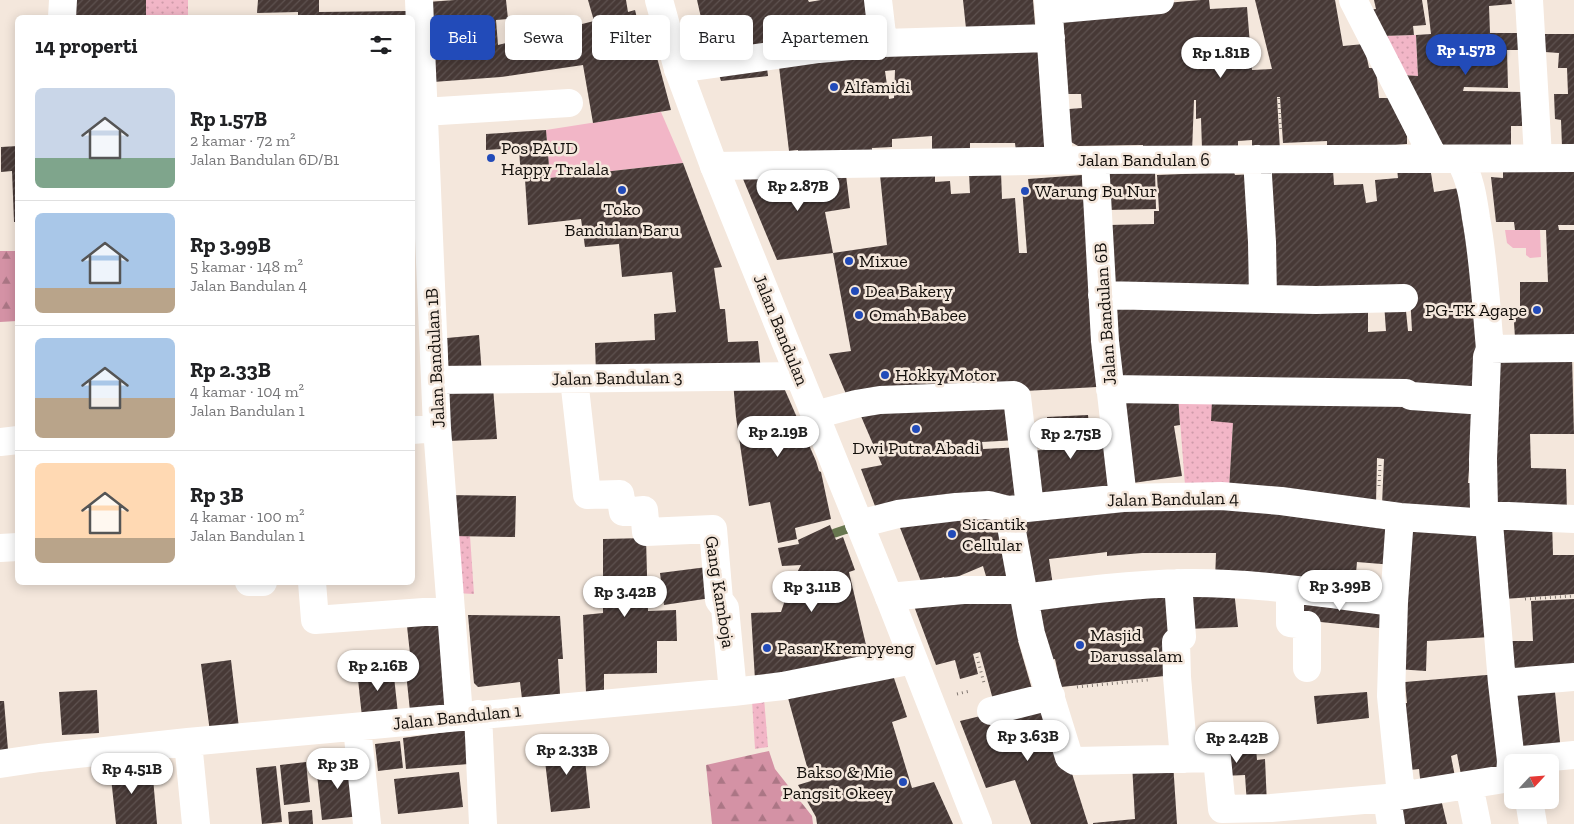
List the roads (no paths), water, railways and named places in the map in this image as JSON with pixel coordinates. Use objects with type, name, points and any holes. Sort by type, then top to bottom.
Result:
[{"type":"street","points":[[62,15],[63,0]]},
{"type":"street","name":"Jalan Bandulan 1B","points":[[419,0],[424,112],[420,211],[435,380],[425,429],[468,715],[482,824]]},
{"type":"street","name":"Jalan Bandulan","points":[[659,0],[678,69],[714,166],[889,597],[978,824]]},
{"type":"street","points":[[878,0],[880,15]]},
{"type":"street","points":[[1059,160],[1049,5],[1160,0]]},
{"type":"street","points":[[1353,0],[1447,158],[1465,169],[1471,187],[1482,254],[1490,349],[1487,357],[1483,459],[1509,754]]},
{"type":"street","points":[[1529,0],[1538,157]]},
{"type":"street","points":[[887,43],[1051,38]]},
{"type":"street","points":[[678,69],[763,57]]},
{"type":"street","points":[[424,112],[569,103]]},
{"type":"street","name":"Jalan Bandulan 6","points":[[714,166],[1059,160],[1574,158]]},
{"type":"street","points":[[1257,159],[1263,298]]},
{"type":"street","name":"Jalan Bandulan 6B","points":[[1095,160],[1104,341],[1123,498]]},
{"type":"street","points":[[1102,295],[1316,300],[1404,298]]},
{"type":"street","points":[[1490,349],[1574,348]]},
{"type":"street","name":"Jalan Bandulan 3","points":[[435,380],[799,376]]},
{"type":"street","name":"Gang Kamboja","points":[[574,378],[587,495],[620,494],[623,512],[644,510],[646,532],[713,530],[719,600],[725,608],[733,692]]},
{"type":"street","points":[[1110,389],[1406,393],[1411,396],[1485,401]]},
{"type":"street","points":[[815,414],[870,401],[1017,397],[1023,594],[1031,634],[1068,757],[1075,761],[1218,758],[1222,809],[1393,806],[1469,785],[1504,780]]},
{"type":"street","points":[[0,442],[15,440]]},
{"type":"street","name":"Jalan Bandulan 4","points":[[859,524],[898,514],[989,505],[1019,508],[1123,498],[1221,496],[1281,501],[1400,517],[1574,519]]},
{"type":"street","points":[[1393,806],[1391,696],[1394,602],[1400,517]]},
{"type":"street","points":[[0,548],[15,547]]},
{"type":"street","points":[[889,597],[962,590],[1023,594],[1178,583],[1290,590],[1394,602]]},
{"type":"street","points":[[1178,583],[1182,638],[1176,642],[1177,677],[1184,758]]},
{"type":"street","points":[[312,585],[315,620],[451,610]]},
{"type":"street","points":[[1290,590],[1290,623],[1307,624],[1307,668]]},
{"type":"street","name":"Jalan Bandulan 1","points":[[0,764],[188,742],[733,692],[783,686],[914,660]]},
{"type":"street","points":[[1502,683],[1574,677]]},
{"type":"street","points":[[983,700],[1050,693]]},
{"type":"street","points":[[357,727],[367,824]]},
{"type":"street","points":[[188,742],[196,824]]},
{"type":"street","points":[[1559,759],[1574,755]]},
{"type":"street","points":[[1469,785],[1477,824]]},
{"type":"street","points":[[1530,809],[1533,824]]},
{"type":"waterway","points":[[835,533],[847,529]]},
{"type":"place","name":"Alfamidi","points":[[834,87]]},
{"type":"place","name":"Pos PAUD Happy Tralala","points":[[491,158]]},
{"type":"place","name":"Toko Bandulan Baru","points":[[622,190]]},
{"type":"place","name":"Warung Bu Nur","points":[[1025,191]]},
{"type":"place","name":"Mixue","points":[[849,261]]},
{"type":"place","name":"Dea Bakery","points":[[855,291]]},
{"type":"place","name":"PG-TK Agape","points":[[1537,310]]},
{"type":"place","name":"Omah Babee","points":[[859,315]]},
{"type":"place","name":"Hokky Motor","points":[[885,375]]},
{"type":"place","name":"Dwi Putra Abadi","points":[[916,429]]},
{"type":"place","name":"Sicantik Cellular","points":[[952,534]]},
{"type":"place","name":"Masjid Darussalam","points":[[1080,645]]},
{"type":"place","name":"Pasar Krempyeng","points":[[767,648]]},
{"type":"place","name":"Bakso & Mie Pangsit Okeey","points":[[903,782]]}]
